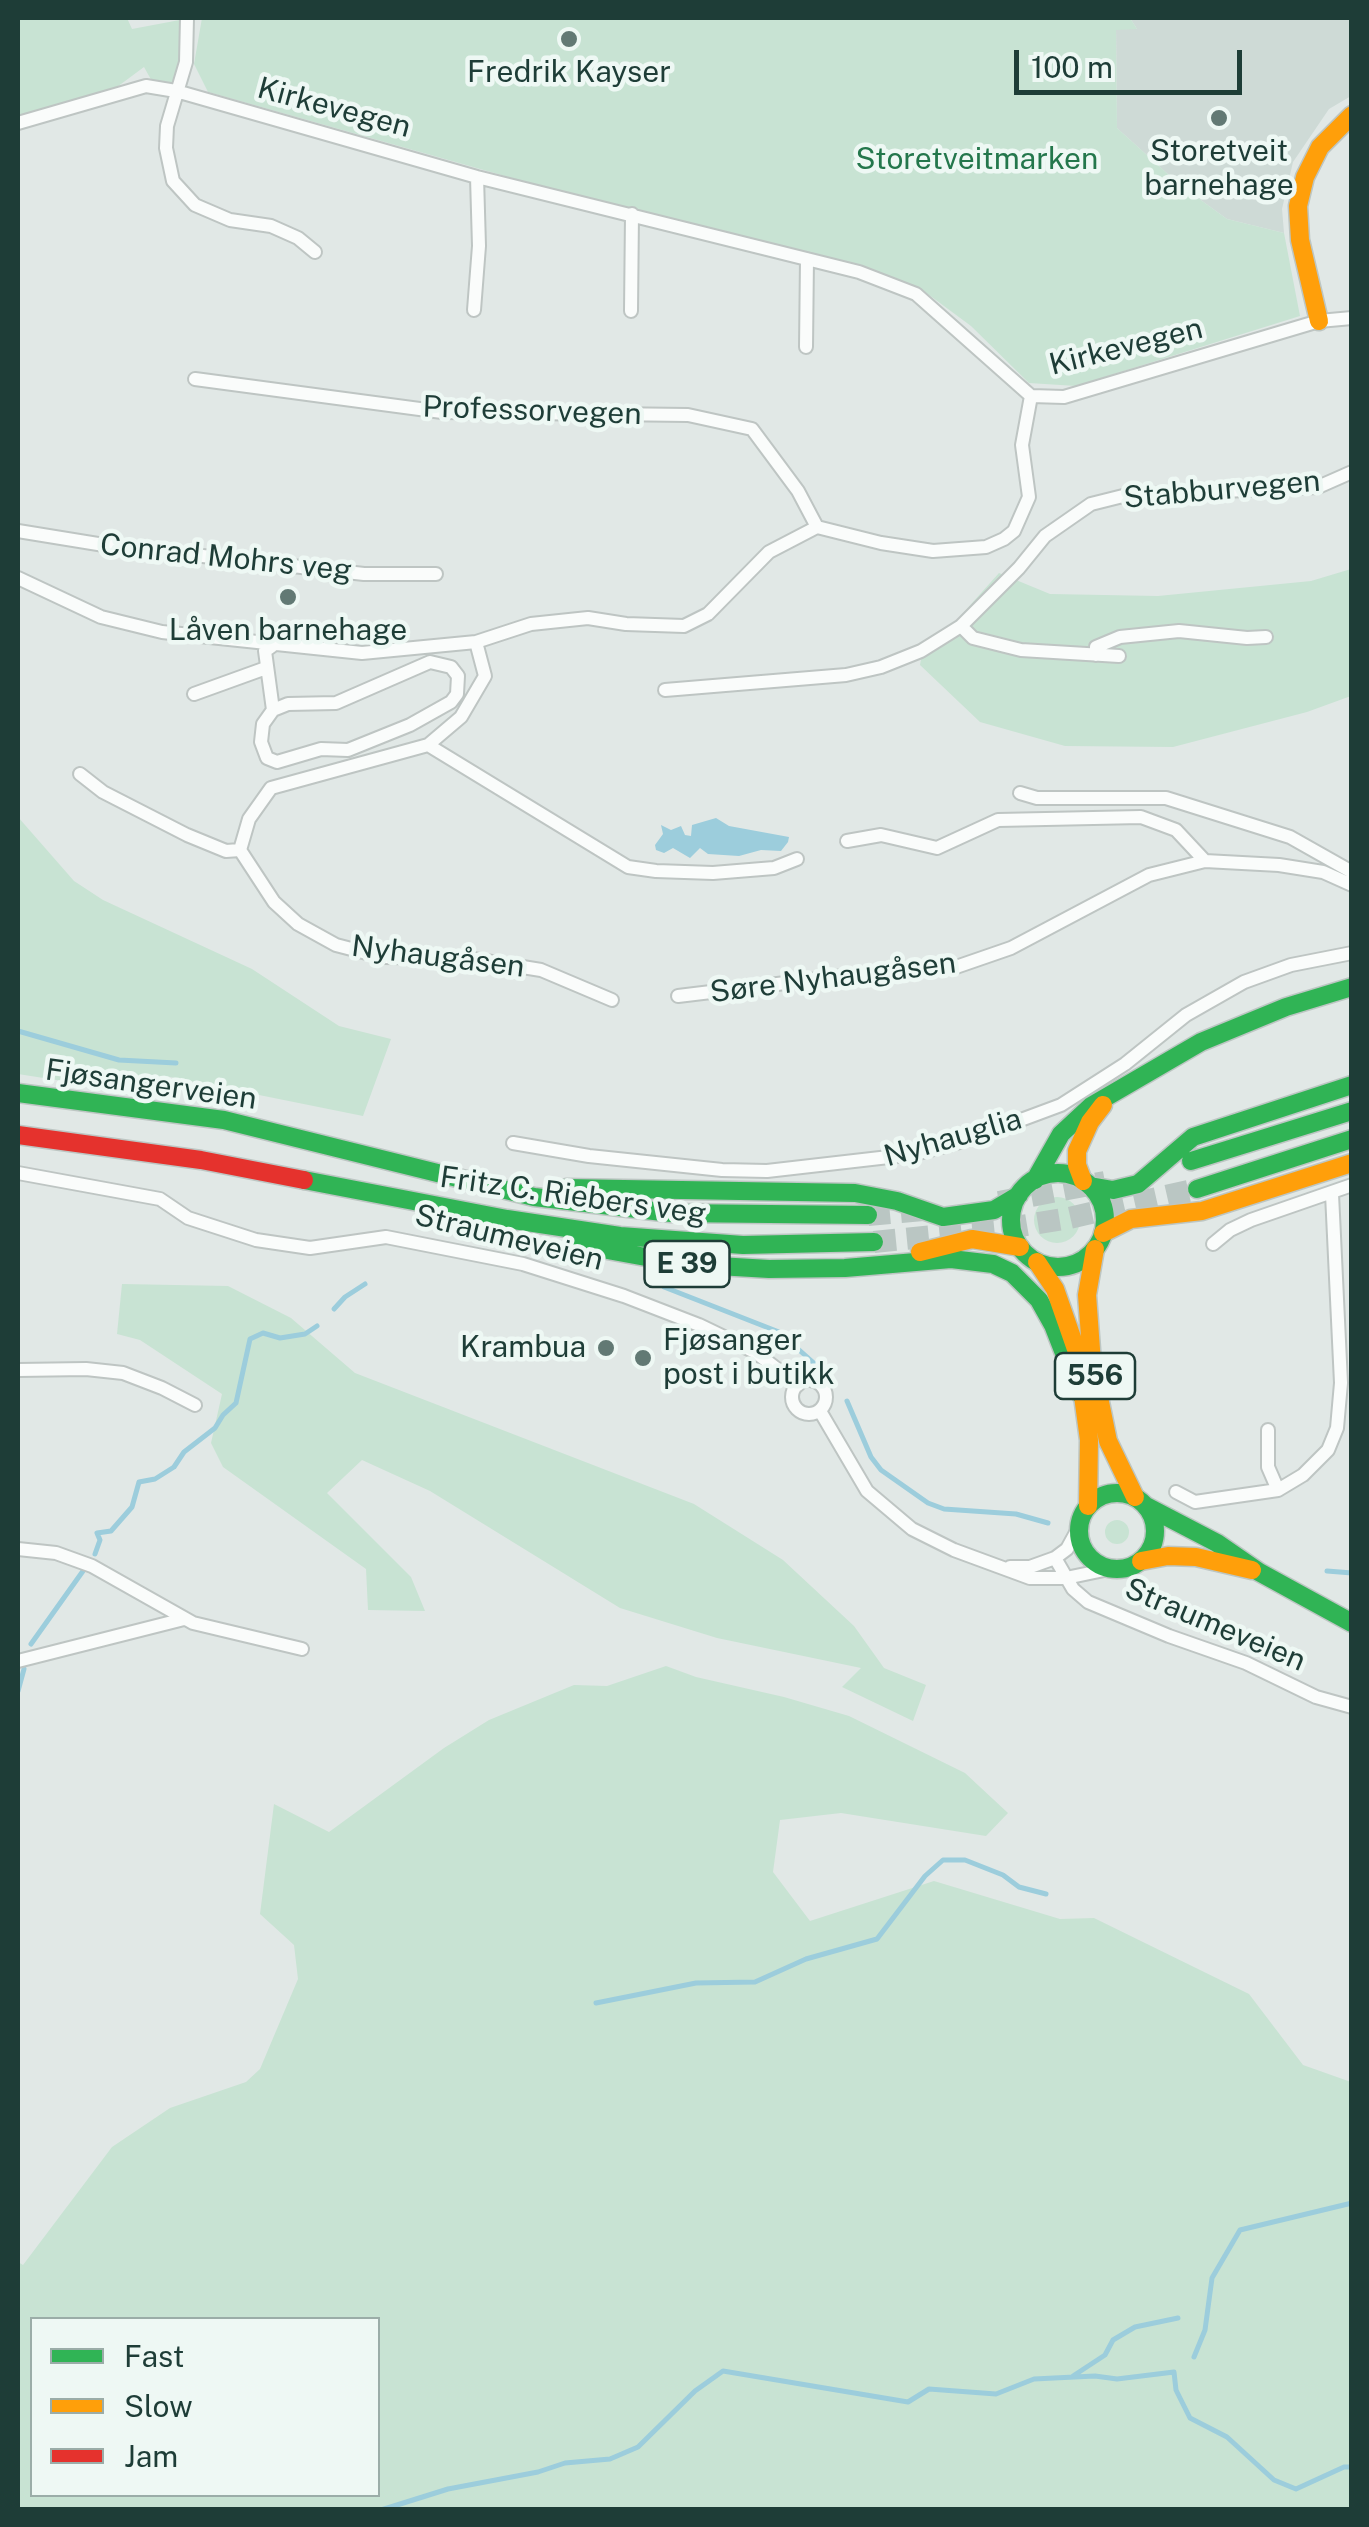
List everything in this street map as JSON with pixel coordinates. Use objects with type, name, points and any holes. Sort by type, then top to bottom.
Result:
[{"type":"main road","points":[[1319,321],[1300,240],[1298,206],[1305,177],[1320,147],[1352,114]]},
{"type":"main road","points":[[1034,1180],[1067,1126],[1091,1106],[1215,1036],[1286,1007],[1352,987]]},
{"type":"main road","points":[[1034,1180],[1055,1173],[1112,1190],[1138,1184],[1192,1137],[1352,1086]]},
{"type":"main road","name":"Fjøsangerveien","points":[[18,1093],[224,1120],[277,1132]]},
{"type":"main road","points":[[1099,1241],[1103,1208],[1076,1164],[1090,1122],[1107,1098]]},
{"type":"main road","points":[[1191,1162],[1352,1111]]},
{"type":"main road","name":"Fritz C. Riebers veg","points":[[277,1132],[534,1197],[671,1213],[868,1215]]},
{"type":"main road","name":"Fritz C. Riebers veg","points":[[18,1135],[267,1173],[507,1219],[620,1236],[706,1242],[874,1242]]},
{"type":"main road","points":[[1197,1189],[1352,1139]]},
{"type":"main road","points":[[1019,1195],[1012,1216],[1020,1247],[1037,1262],[1068,1266],[1088,1257],[1099,1241],[1132,1219],[1202,1211],[1352,1163]]},
{"type":"main road","name":"E 39","points":[[493,1188],[540,1185],[855,1193],[897,1201],[943,1218],[994,1210],[1034,1180]]},
{"type":"main road","name":"E 39","points":[[507,1219],[546,1240],[684,1264],[769,1269],[980,1260],[1012,1273],[1039,1300],[1080,1394]]},
{"type":"main road","name":"E 39","points":[[874,1266],[972,1239],[1020,1247]]},
{"type":"main road","name":"556","points":[[1099,1241],[1087,1295],[1092,1363],[1108,1441],[1120,1471],[1155,1528],[1154,1540],[1141,1561]]},
{"type":"main road","name":"556","points":[[1037,1262],[1055,1289],[1077,1352],[1089,1440],[1088,1506],[1078,1529]]},
{"type":"main road","points":[[1088,1506],[1110,1493],[1140,1501]]},
{"type":"main road","name":"Straumeveien","points":[[1140,1501],[1352,1623]]},
{"type":"main road","points":[[1078,1529],[1086,1554],[1109,1569],[1132,1567],[1141,1561]]},
{"type":"main road","name":"Straumeveien","points":[[1141,1561],[1168,1556],[1196,1557],[1259,1572]]},
{"type":"street","points":[[186,18],[186,62],[176,91],[166,148],[173,181],[195,205],[230,220],[271,226],[298,238],[315,252]]},
{"type":"street","name":"Kirkevegen","points":[[18,123],[146,86],[176,91],[477,177],[859,272],[916,294],[1031,396],[1064,397],[1319,321],[1352,318]]},
{"type":"street","points":[[474,310],[479,246],[477,177]]},
{"type":"street","points":[[631,311],[632,214]]},
{"type":"street","points":[[806,348],[808,259]]},
{"type":"street","name":"Professorvegen","points":[[195,379],[442,412],[688,415],[752,429],[798,491],[817,527]]},
{"type":"street","points":[[18,578],[100,617],[162,632],[362,653],[476,642],[531,624],[588,618],[684,626],[708,614],[770,552],[817,527],[933,552],[986,547],[1004,540],[1014,531],[1029,497],[1022,445],[1031,396]]},
{"type":"street","name":"Stabburvegen","points":[[665,690],[846,675],[921,651],[961,626],[1020,568],[1045,536],[1091,504],[1127,495],[1318,487],[1352,472]]},
{"type":"street","name":"Conrad Mohrs veg","points":[[18,531],[104,545],[364,574],[436,574]]},
{"type":"street","points":[[961,626],[972,638],[1020,650],[1119,656]]},
{"type":"street","points":[[1096,655],[1096,647],[1120,636],[1179,631],[1266,637]]},
{"type":"street","points":[[80,774],[102,792],[187,835],[226,851],[240,850],[249,819],[271,788],[428,745],[462,716],[484,676],[476,642]]},
{"type":"street","points":[[272,646],[265,651],[273,710],[260,732],[267,758],[281,762],[321,749],[348,750],[410,725],[450,702],[457,694],[457,672],[447,664],[430,662],[336,703],[288,704],[273,710]]},
{"type":"street","points":[[194,694],[266,668]]},
{"type":"street","points":[[428,745],[628,867],[714,872],[774,868],[797,859]]},
{"type":"street","points":[[1020,794],[1037,798],[1166,798],[1290,837],[1352,872]]},
{"type":"street","points":[[848,841],[882,835],[937,848],[998,820],[1141,817],[1176,830],[1206,861]]},
{"type":"street","name":"Nyhaugåsen","points":[[240,850],[274,902],[298,924],[336,945],[382,957],[468,958],[541,970],[612,1000]]},
{"type":"street","name":"Søre Nyhaugåsen","points":[[678,996],[893,970],[956,967],[1010,948],[1149,875],[1206,861],[1323,872],[1352,885]]},
{"type":"street","name":"Nyhauglia","points":[[514,1143],[672,1166],[752,1170],[860,1163],[916,1154],[968,1140],[1060,1105],[1125,1064],[1186,1015],[1244,982],[1291,965],[1352,953]]},
{"type":"street","name":"Straumeveien","points":[[18,1174],[160,1199],[200,1223],[256,1240],[310,1248],[386,1237],[522,1264],[624,1296],[715,1332],[755,1352],[798,1385]]},
{"type":"street","points":[[1213,1244],[1251,1220],[1352,1184]]},
{"type":"street","points":[[1176,1492],[1195,1502],[1278,1490],[1313,1466],[1328,1450],[1337,1428],[1341,1383],[1332,1194]]},
{"type":"street","points":[[18,1370],[123,1373],[195,1405]]},
{"type":"street","points":[[814,1381],[823,1388],[826,1401],[820,1410],[806,1414],[796,1408],[792,1395],[798,1385],[814,1381]]},
{"type":"street","name":"Straumeveien","points":[[820,1410],[868,1492],[884,1508],[932,1540],[1030,1578],[1066,1578],[1109,1569]]},
{"type":"street","points":[[1268,1430],[1268,1467],[1278,1490]]},
{"type":"street","points":[[1056,1558],[1078,1529]]},
{"type":"street","points":[[18,1549],[56,1553],[82,1562],[129,1585],[184,1620],[302,1649]]},
{"type":"street","name":"Straumeveien","points":[[1002,1567],[1030,1567],[1056,1558],[1077,1594],[1088,1602],[1169,1636],[1246,1662],[1316,1697],[1352,1706]]},
{"type":"street","points":[[18,1661],[184,1620]]},
{"type":"shaded area","name":"Storetveit barnehage","points":[[1130,18],[1351,18],[1351,96],[1329,109],[1293,162],[1282,209],[1284,233],[1227,219],[1180,185],[1117,128],[1116,29],[1137,29]]},
{"type":"green space","points":[[18,18],[127,18],[132,29],[185,19],[180,89],[158,92],[144,67],[117,87],[18,117]]},
{"type":"green space","name":"Storetveitmarken","points":[[202,18],[1130,18],[1137,29],[1116,30],[1117,128],[1180,185],[1227,219],[1284,233],[1300,316],[1076,386],[1029,383],[971,326],[921,289],[208,92],[194,64]]},
{"type":"green space","points":[[1351,569],[1351,696],[1307,712],[1173,747],[1065,746],[980,722],[920,665],[923,648],[955,622],[999,573],[1050,594],[1158,596],[1311,581]]},
{"type":"green space","points":[[18,817],[74,881],[103,900],[252,969],[339,1026],[391,1039],[363,1116],[165,1076],[152,1095],[18,1074]]},
{"type":"green space","points":[[1057,1197],[1073,1204],[1080,1220],[1073,1236],[1057,1243],[1041,1236],[1034,1220],[1041,1204]]},
{"type":"green space","points":[[122,1284],[228,1286],[291,1318],[355,1373],[694,1504],[783,1560],[854,1626],[884,1668],[926,1685],[913,1721],[842,1687],[861,1668],[717,1638],[620,1608],[430,1491],[362,1460],[327,1493],[411,1577],[425,1611],[368,1610],[366,1569],[223,1467],[211,1443],[222,1394],[140,1340],[117,1334]]},
{"type":"green space","points":[[1117,1520],[1126,1523],[1126,1541],[1117,1544],[1108,1541],[1105,1532],[1108,1523]]},
{"type":"green space","points":[[666,1666],[849,1716],[965,1773],[1008,1813],[986,1836],[841,1813],[780,1820],[773,1872],[810,1921],[934,1881],[1060,1919],[1094,1918],[1249,1994],[1303,2065],[1351,2082],[1351,2509],[18,2509],[18,2262],[23,2265],[112,2147],[170,2108],[246,2082],[260,2069],[298,1979],[294,1945],[260,1914],[274,1804],[329,1832],[489,1720],[574,1685],[607,1686]]},
{"type":"water","points":[[716,818],[729,826],[789,837],[788,842],[781,851],[761,850],[739,856],[708,854],[700,848],[690,858],[673,848],[664,853],[656,850],[663,834],[661,825],[671,830],[681,826],[685,835],[691,836],[692,825]]},
{"type":"waterway","points":[[18,1031],[119,1060],[176,1063]]},
{"type":"waterway","points":[[334,1309],[365,1284]]},
{"type":"waterway","points":[[664,1287],[779,1332],[816,1365]]},
{"type":"waterway","points":[[95,1554],[100,1540],[97,1533],[111,1531],[132,1507],[139,1482],[155,1479],[174,1467],[184,1452],[215,1428],[236,1403],[250,1339],[263,1333],[280,1338],[305,1334],[317,1326]]},
{"type":"waterway","points":[[847,1401],[871,1457],[881,1470],[928,1503],[944,1509],[1016,1514],[1048,1523]]},
{"type":"waterway","points":[[31,1644],[83,1571]]},
{"type":"waterway","points":[[1327,1571],[1352,1573]]},
{"type":"waterway","points":[[18,1691],[24,1669]]},
{"type":"waterway","points":[[596,2003],[696,1983],[755,1982],[806,1959],[877,1939],[925,1876],[943,1860],[965,1860],[1003,1875],[1019,1887],[1046,1894]]},
{"type":"waterway","points":[[1194,2357],[1205,2330],[1212,2278],[1240,2230],[1352,2203]]},
{"type":"waterway","points":[[1073,2376],[1105,2355],[1113,2340],[1135,2327],[1178,2318]]},
{"type":"waterway","points":[[381,2510],[448,2489],[565,2463],[610,2459],[638,2447],[695,2391],[723,2371],[908,2402],[929,2389],[996,2394],[1034,2379],[1117,2379],[1174,2372],[1176,2390],[1190,2418],[1227,2437],[1274,2480],[1296,2489],[1352,2467]]},
{"type":"tunnel","points":[[999,1202],[1105,1182]]},
{"type":"tunnel","points":[[874,1242],[1003,1229],[1197,1189]]},
{"type":"tunnel","points":[[868,1215],[923,1210]]},
{"type":"traffic: fast","points":[[1035,1180],[1061,1134],[1091,1106],[1201,1042],[1286,1007],[1352,987]]},
{"type":"traffic: fast","points":[[1090,1186],[1113,1190],[1138,1184],[1193,1137],[1352,1085]]},
{"type":"traffic: fast","points":[[18,1093],[224,1120],[534,1197],[671,1213],[868,1215]]},
{"type":"traffic: fast","points":[[1191,1161],[1352,1111]]},
{"type":"traffic: fast","points":[[1197,1189],[1352,1139]]},
{"type":"traffic: fast","points":[[1058,1173],[1076,1177],[1091,1187],[1101,1202],[1105,1220],[1101,1238],[1091,1253],[1076,1263],[1058,1267],[1040,1263],[1025,1253],[1015,1238],[1011,1220],[1015,1202],[1025,1187],[1040,1177],[1058,1173]]},
{"type":"traffic: fast","points":[[304,1180],[620,1236],[743,1245],[874,1242]]},
{"type":"traffic: fast","points":[[566,1188],[855,1193],[897,1201],[943,1217],[994,1210],[1019,1195]]},
{"type":"traffic: fast","points":[[580,1245],[684,1264],[769,1269],[845,1268],[951,1259],[993,1264],[1012,1273],[1039,1300],[1080,1394]]},
{"type":"traffic: fast","points":[[1117,1493],[1144,1504],[1155,1531],[1144,1558],[1117,1569],[1090,1558],[1079,1531],[1090,1504],[1117,1493]]},
{"type":"traffic: fast","points":[[1146,1506],[1352,1623]]},
{"type":"traffic: slow","points":[[1319,321],[1300,240],[1298,206],[1305,177],[1320,147],[1352,115]]},
{"type":"traffic: slow","points":[[1083,1181],[1077,1151],[1103,1105]]},
{"type":"traffic: slow","points":[[1103,1233],[1131,1219],[1202,1211],[1352,1163]]},
{"type":"traffic: slow","points":[[920,1252],[972,1239],[1020,1247]]},
{"type":"traffic: slow","points":[[1095,1249],[1087,1295],[1092,1363],[1108,1441],[1135,1497]]},
{"type":"traffic: slow","points":[[1037,1262],[1055,1289],[1077,1352],[1089,1440],[1088,1506]]},
{"type":"traffic: slow","points":[[1141,1561],[1168,1556],[1196,1557],[1252,1570]]},
{"type":"traffic: jam","points":[[18,1135],[201,1160],[304,1180]]},
{"type":"place","name":"Fredrik Kayser","points":[[569,39]]},
{"type":"place","name":"Storetveit barnehage","points":[[1219,118]]},
{"type":"place","name":"Låven barnehage","points":[[288,597]]},
{"type":"place","name":"Krambua","points":[[606,1348]]},
{"type":"place","name":"Fjøsanger post i butikk","points":[[643,1358]]}]
